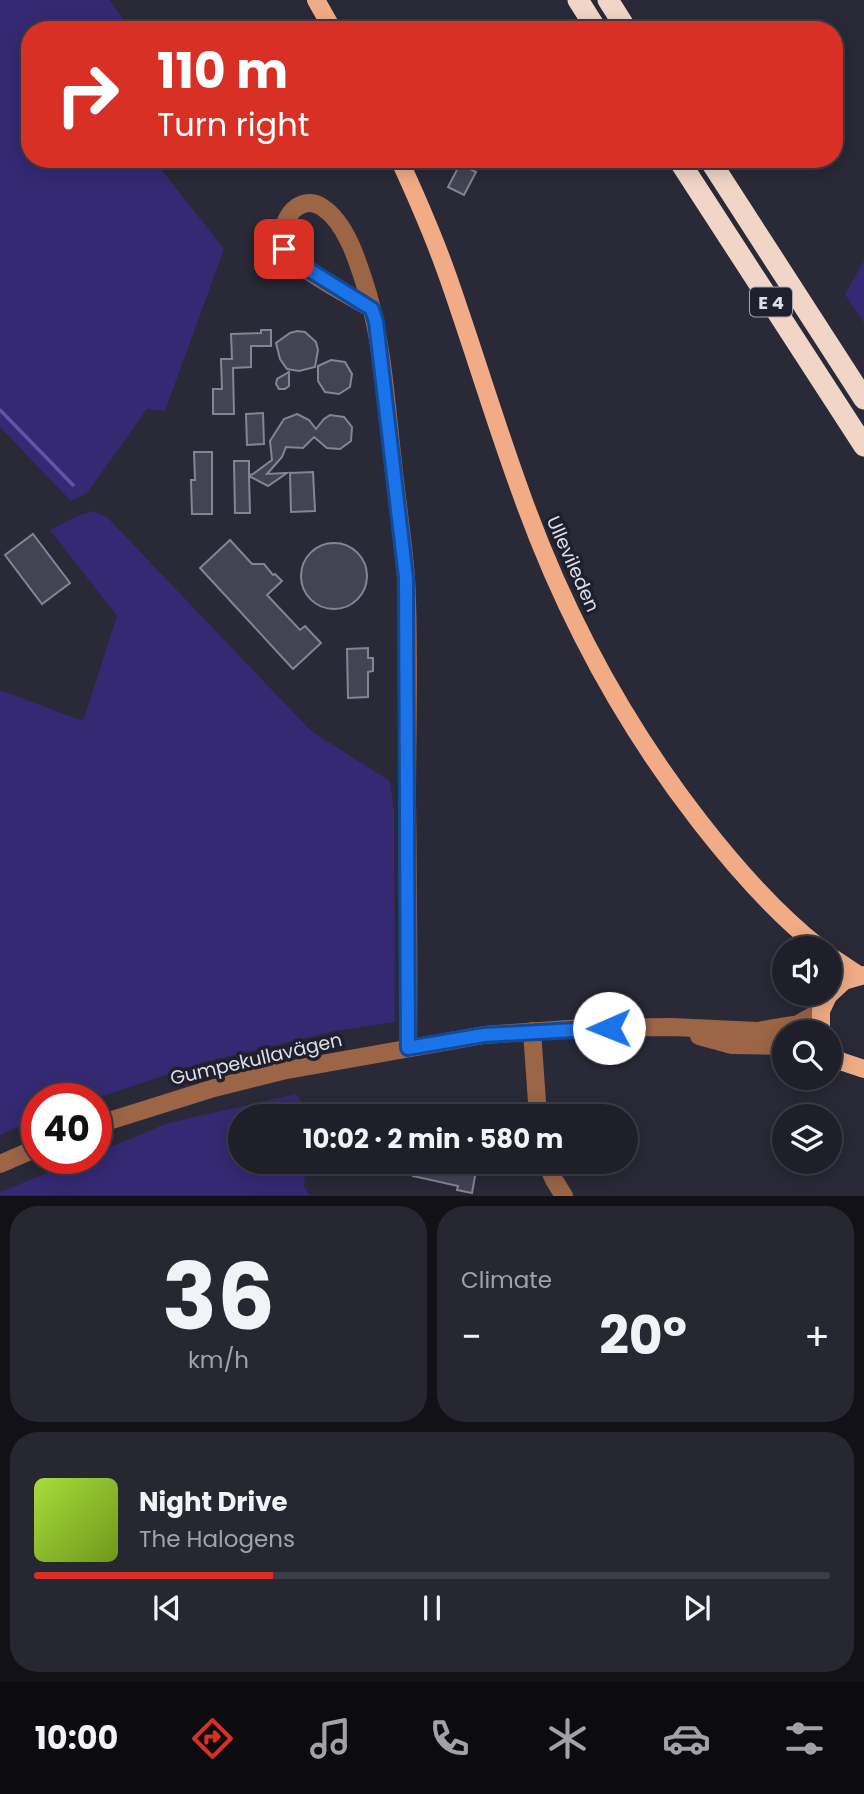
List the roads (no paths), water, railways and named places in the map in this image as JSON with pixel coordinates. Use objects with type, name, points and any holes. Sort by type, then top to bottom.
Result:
[{"type":"highway","points":[[578,0],[591,21]]},
{"type":"highway","points":[[608,0],[621,21]]},
{"type":"highway","name":"E 4","points":[[684,168],[864,446]]},
{"type":"highway","name":"E 4","points":[[715,168],[864,399]]},
{"type":"main road","points":[[316,0],[328,21]]},
{"type":"main road","name":"Ullevileden","points":[[404,168],[447,274],[521,494],[585,643],[632,726],[673,788],[717,844],[801,936]]},
{"type":"main road","points":[[842,964],[862,976]]},
{"type":"main road","points":[[842,982],[862,976]]},
{"type":"main road","points":[[821,1020],[823,1006]]},
{"type":"main road","points":[[842,1062],[864,1069]]},
{"type":"street","points":[[372,309],[298,263],[284,249],[282,238],[285,223],[298,206],[306,203],[320,205],[332,216],[346,236],[372,309],[384,386],[406,578],[408,1048]]},
{"type":"street","name":"Gumpekullavägen","points":[[112,1120],[214,1088],[282,1071],[484,1035],[532,1036],[667,1028],[757,1031],[798,1024],[821,1011]]},
{"type":"street","name":"Gumpekullavägen","points":[[667,1028],[732,1045],[772,1046]]},
{"type":"street","points":[[532,1036],[537,1104]]},
{"type":"street","points":[[0,1164],[21,1155]]},
{"type":"street","points":[[551,1174],[564,1195]]},
{"type":"waterway","points":[[0,410],[73,485]]}]
